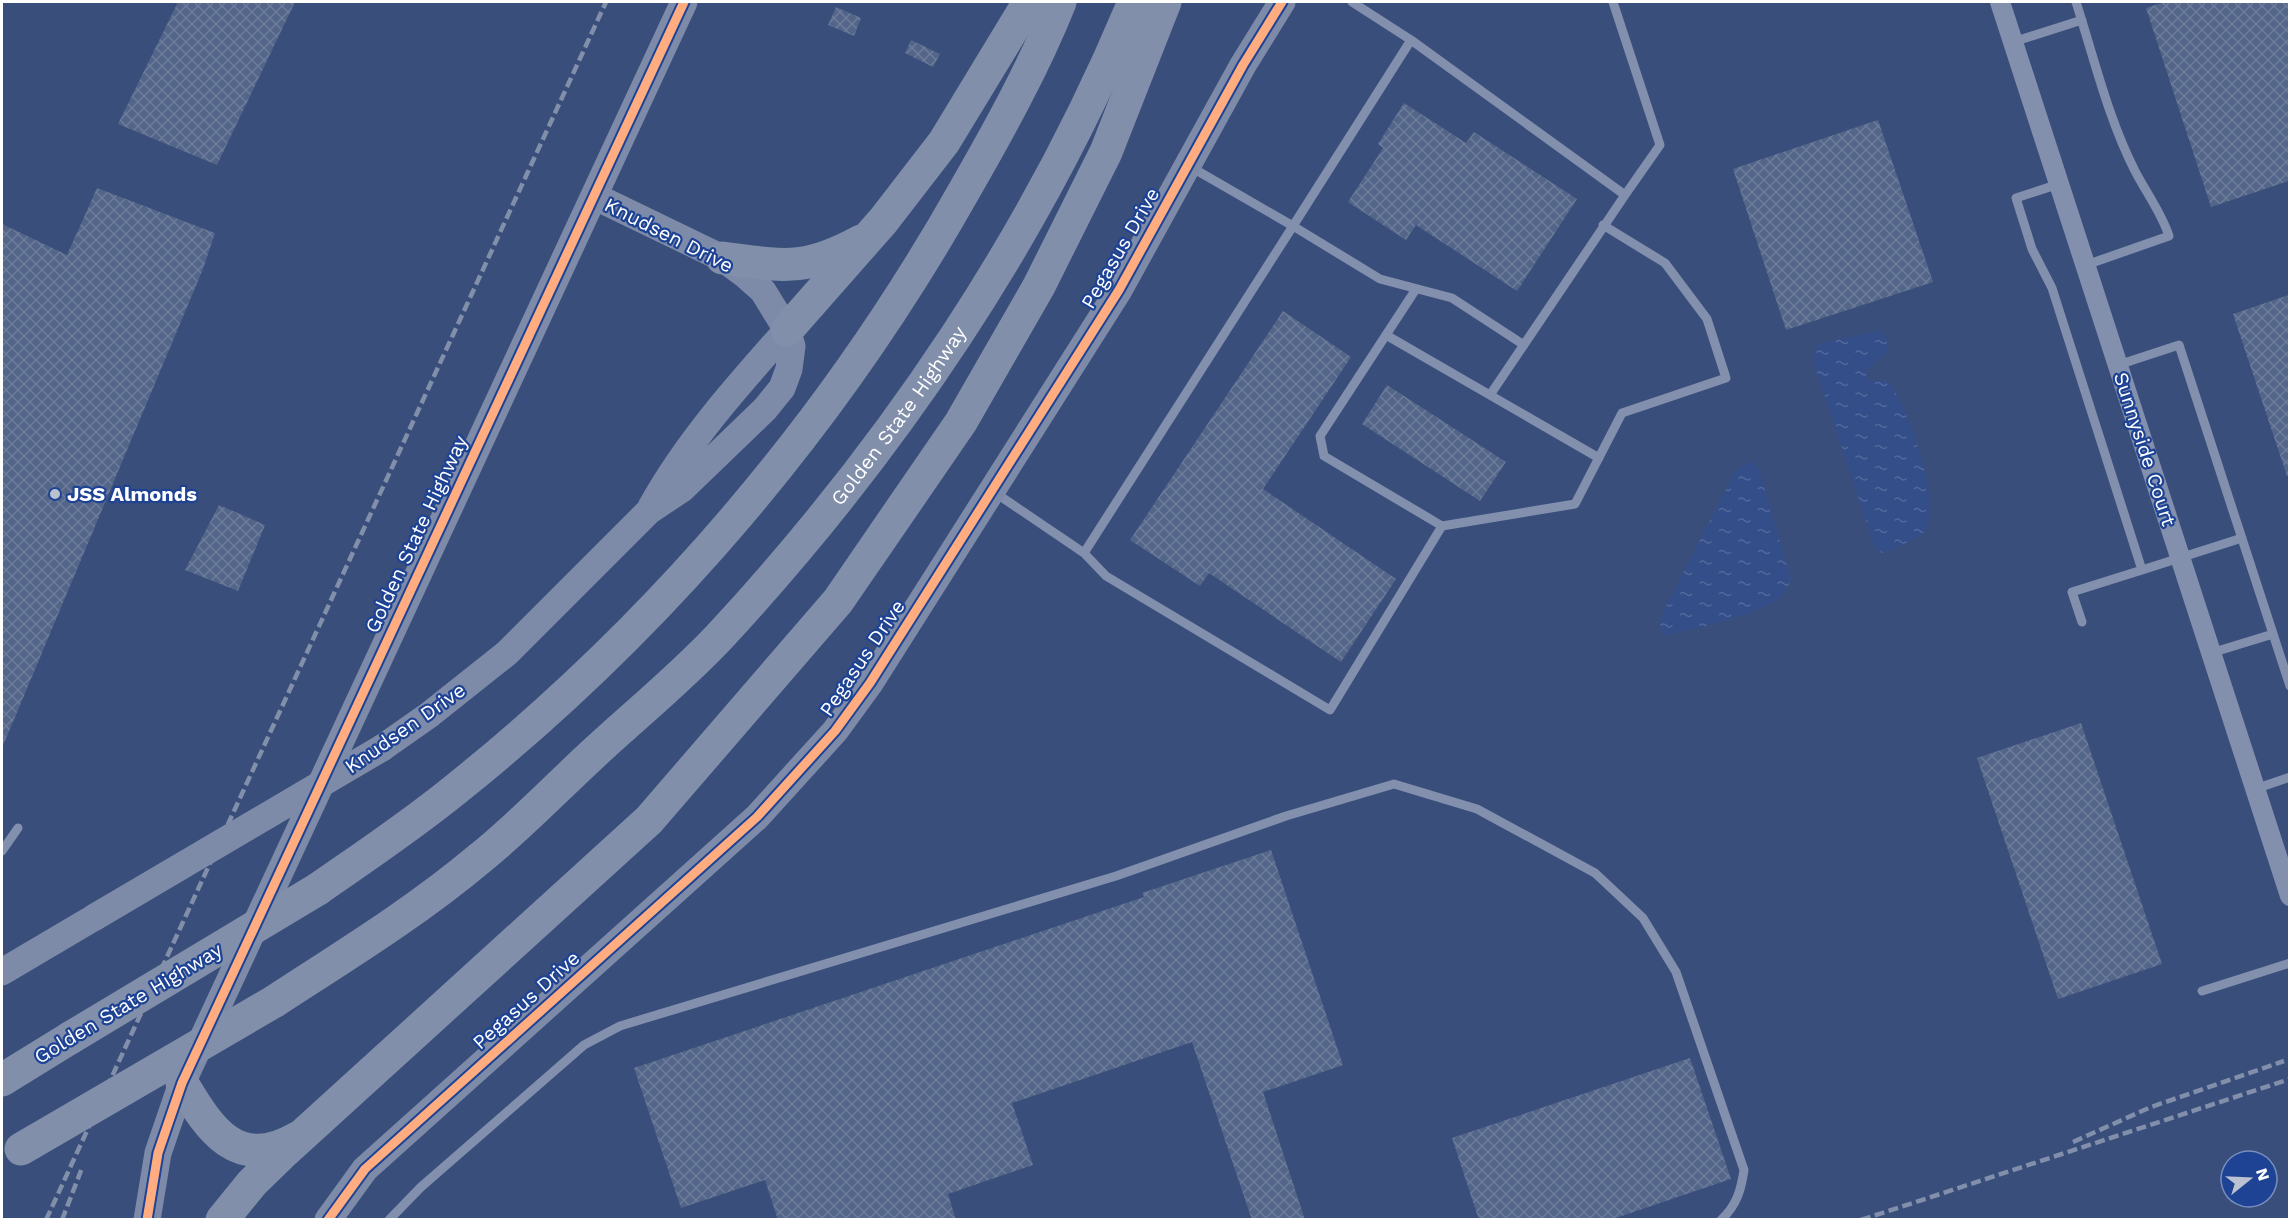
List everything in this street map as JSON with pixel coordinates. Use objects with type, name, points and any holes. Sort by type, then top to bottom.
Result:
[{"type":"highway","points":[[788,330],[870,236],[945,142],[1029,2]]},
{"type":"highway","name":"Golden State Highway","points":[[2,1080],[318,889],[456,790],[551,709],[645,618],[713,546],[817,419],[927,258],[995,136],[1060,2]]},
{"type":"highway","name":"Golden State Highway","points":[[11,1154],[275,1001],[381,932],[480,859],[719,637],[813,530],[966,323],[1017,240],[1068,148],[1134,2]]},
{"type":"highway","points":[[222,1220],[252,1183],[304,1133],[649,820],[838,602],[962,423],[1039,286],[1106,152],[1165,2]]},
{"type":"highway","points":[[722,258],[795,266],[830,256],[870,236]]},
{"type":"highway","points":[[182,1083],[209,1127],[224,1140],[241,1148],[258,1150],[276,1148],[304,1133]]},
{"type":"street","name":"Golden State Highway","points":[[147,1220],[158,1154],[182,1083],[358,699],[684,2]]},
{"type":"street","name":"Pegasus Drive","points":[[328,1220],[365,1169],[757,818],[798,776],[870,683],[1119,290],[1187,165],[1282,2]]},
{"type":"street","name":"Sunnyside Court","points":[[2000,2],[2289,896]]},
{"type":"street","name":"Knudsen Drive","points":[[2,972],[382,748],[453,697],[507,653],[649,511],[669,474],[691,445],[788,330],[763,291],[722,258],[594,196]]},
{"type":"lane","points":[[1352,2],[1411,40],[1625,195]]},
{"type":"lane","points":[[1490,395],[1603,225],[1660,145],[1613,2]]},
{"type":"lane","points":[[2076,2],[2113,118],[2135,171],[2162,215],[2169,236],[2085,265]]},
{"type":"lane","points":[[2013,42],[2082,20]]},
{"type":"lane","points":[[1084,553],[1411,40]]},
{"type":"lane","points":[[1187,165],[1380,279],[1452,298],[1524,345]]},
{"type":"lane","points":[[2059,184],[2016,198],[2032,249],[2052,288],[2142,570]]},
{"type":"lane","points":[[1416,289],[1320,436],[1324,456],[1442,526],[1575,504],[1623,413],[1726,378],[1707,319],[1665,263],[1603,225]]},
{"type":"lane","points":[[1386,335],[1599,458]]},
{"type":"lane","points":[[2118,365],[2179,345],[2289,686]]},
{"type":"lane","points":[[991,490],[1084,553],[1106,576],[1330,710],[1442,526]]},
{"type":"lane","points":[[2082,622],[2072,592],[2242,538]]},
{"type":"lane","points":[[2211,653],[2272,634]]},
{"type":"lane","points":[[2255,789],[2289,777]]},
{"type":"lane","points":[[389,1220],[421,1187],[584,1045],[620,1026],[1116,876],[1286,816],[1394,784],[1477,809],[1595,873],[1643,918],[1676,972],[1744,1170],[1740,1192],[1732,1209],[1721,1220]]},
{"type":"lane","points":[[2,851],[18,828]]},
{"type":"lane","points":[[2202,991],[2289,963]]},
{"type":"water","points":[[1879,331],[1886,336],[1888,351],[1865,371],[1869,381],[1888,381],[1913,430],[1926,476],[1930,516],[1926,529],[1918,537],[1882,553],[1874,545],[1813,360],[1817,344]]},
{"type":"water","points":[[1750,461],[1758,467],[1791,579],[1787,588],[1782,596],[1760,609],[1665,635],[1660,625],[1664,610],[1735,472]]},
{"type":"building","points":[[178,2],[295,2],[217,165],[118,124]]},
{"type":"building","points":[[2165,2],[2289,2],[2289,181],[2211,207],[2146,8]]},
{"type":"building","points":[[836,7],[861,18],[854,36],[828,25]]},
{"type":"building","points":[[911,40],[940,54],[933,67],[905,53]]},
{"type":"building","points":[[1404,103],[1466,143],[1474,132],[1577,199],[1517,291],[1416,225],[1406,240],[1348,202],[1383,148],[1378,144]]},
{"type":"building","points":[[1878,120],[1933,282],[1786,330],[1733,169]]},
{"type":"building","name":"JSS Almonds","points":[[97,188],[215,233],[203,269],[2,748],[2,224],[67,255]]},
{"type":"building","points":[[2289,295],[2289,475],[2287,476],[2233,314]]},
{"type":"building","points":[[1283,311],[1351,357],[1263,489],[1396,579],[1341,662],[1209,573],[1200,586],[1130,540]]},
{"type":"building","points":[[1387,385],[1506,462],[1480,501],[1362,424]]},
{"type":"building","points":[[219,505],[265,525],[238,591],[185,570]]},
{"type":"building","points":[[2081,723],[2162,964],[2058,999],[1977,758]]},
{"type":"building","points":[[1271,850],[1343,1065],[1263,1092],[1305,1220],[1252,1220],[1192,1042],[1012,1103],[1033,1165],[948,1194],[956,1220],[778,1220],[765,1180],[681,1208],[634,1068],[1144,897],[1142,893]]},
{"type":"building","points":[[1690,1058],[1731,1179],[1610,1220],[1479,1220],[1452,1138]]},
{"type":"railway","points":[[46,1220],[606,2]]},
{"type":"railway","points":[[2073,1142],[2151,1107],[2284,1061]]},
{"type":"railway","points":[[1861,1220],[2290,1079]]},
{"type":"railway","points":[[62,1220],[82,1168]]},
{"type":"cycle path","points":[[147,1220],[158,1153],[182,1083],[684,2]]},
{"type":"cycle path","points":[[328,1220],[365,1169],[757,817],[835,731],[870,683],[1119,290],[1243,65],[1282,2]]},
{"type":"place","name":"JSS Almonds","points":[[55,494]]}]
